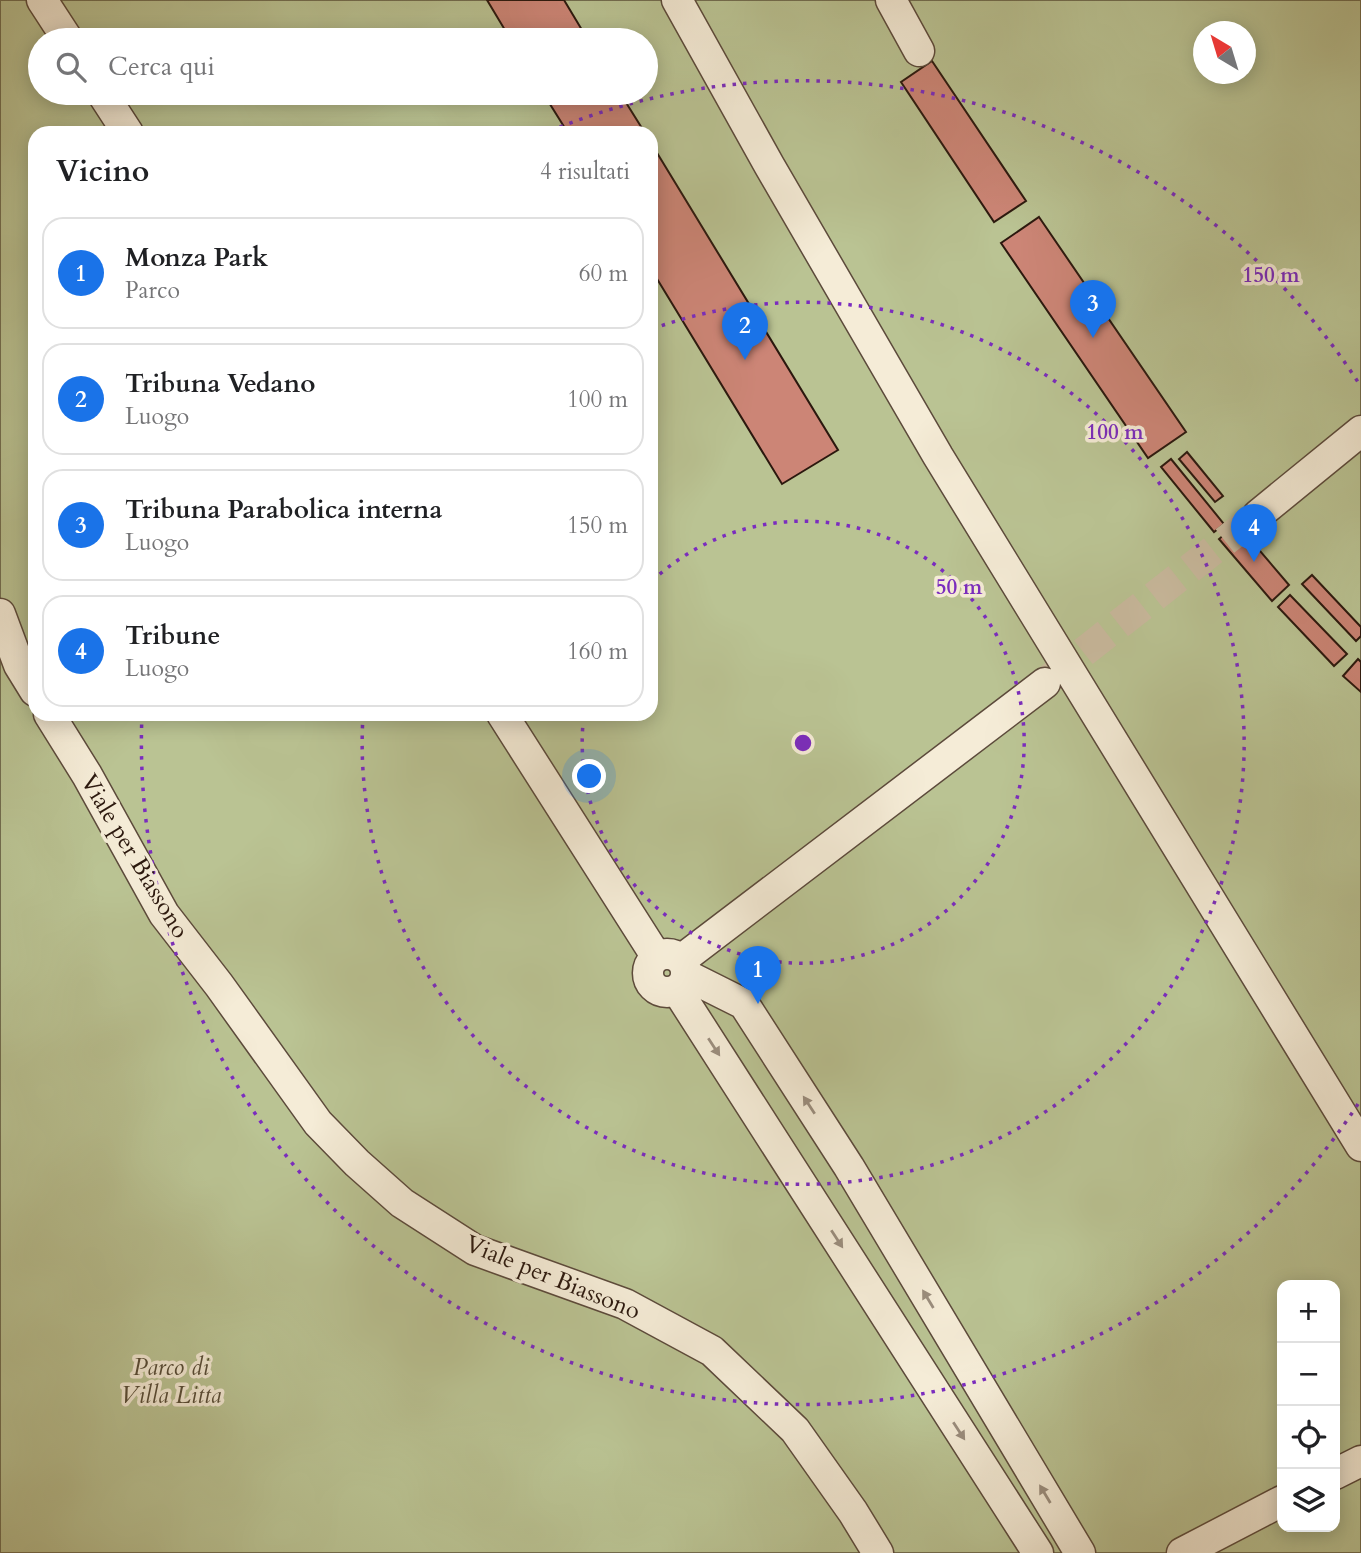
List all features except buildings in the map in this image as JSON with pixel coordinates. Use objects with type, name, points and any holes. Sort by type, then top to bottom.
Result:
[{"type":"lane","points":[[42,0],[60,28]]},
{"type":"lane","points":[[677,0],[769,165],[938,456],[1361,1146]]},
{"type":"lane","points":[[891,0],[919,51]]},
{"type":"lane","points":[[110,105],[123,126]]},
{"type":"lane","points":[[1258,515],[1361,431]]},
{"type":"lane","points":[[0,614],[19,665],[28,680]]},
{"type":"lane","points":[[675,970],[1045,683]]},
{"type":"lane","name":"Viale per Biassono","points":[[53,721],[87,775],[164,914],[219,985],[318,1123],[357,1163],[402,1203],[475,1250],[625,1304],[712,1351],[795,1430],[853,1512],[878,1553]]},
{"type":"lane","points":[[507,721],[675,970],[1038,1553]]},
{"type":"lane","points":[[675,970],[744,1004],[849,1167],[1080,1553]]},
{"type":"lane","points":[[1340,1472],[1361,1461]]},
{"type":"lane","points":[[1182,1553],[1277,1504]]},
{"type":"green space","name":"Parco di Villa Litta","points":[[0,0],[1361,0],[1361,1553],[0,1553]]},
{"type":"tunnel","points":[[1048,680],[1258,515]]},
{"type":"place","name":"Tribuna Parabolica interna","points":[[1093,338]]},
{"type":"place","name":"Tribuna Vedano","points":[[745,360]]},
{"type":"place","name":"Tribune","points":[[1254,562]]},
{"type":"place","name":"Monza Park","points":[[758,1004]]}]
